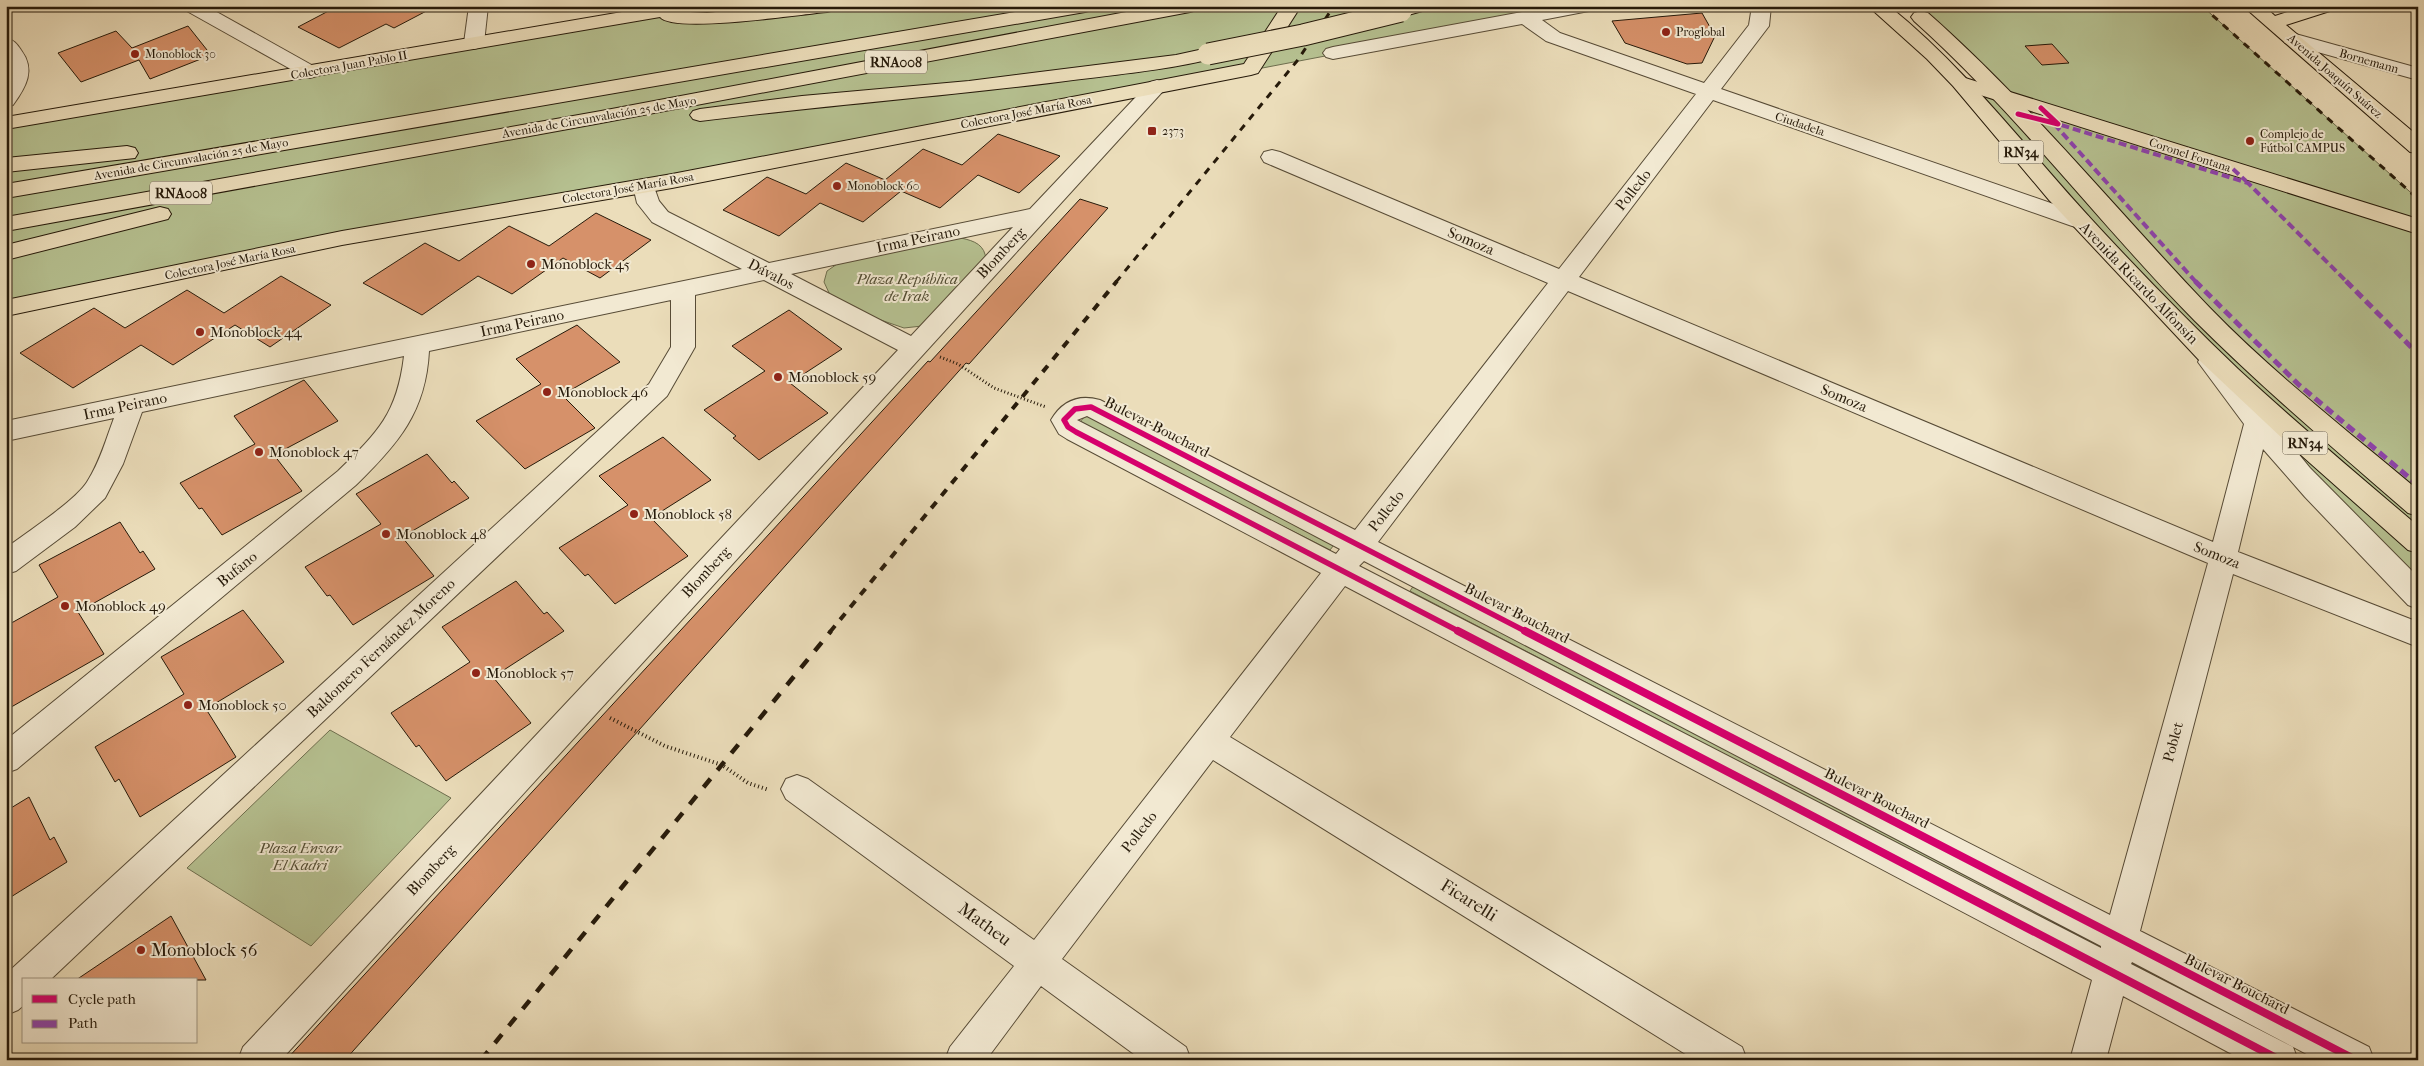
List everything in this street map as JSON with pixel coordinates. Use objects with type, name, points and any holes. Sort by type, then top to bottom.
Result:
[{"type":"main road","name":"Colectora Juan Pablo II","points":[[6,123],[692,6]]},
{"type":"main road","points":[[645,14],[708,19],[827,6]]},
{"type":"main road","points":[[850,48],[920,23],[997,6]]},
{"type":"main road","name":"Avenida de Circunvalación 25 de Mayo","points":[[6,191],[850,48],[1085,6]]},
{"type":"main road","name":"Avenida de Circunvalación 25 de Mayo","points":[[6,224],[601,117],[1190,6]]},
{"type":"main road","name":"Colectora José María Rosa","points":[[6,308],[342,238],[672,181],[1251,69],[1292,6]]},
{"type":"main road","name":"Avenida Ricardo Alfonsín","points":[[1878,6],[1929,49],[1962,83],[2080,221],[2194,341],[2251,396],[2418,542]]},
{"type":"main road","name":"Avenida Ricardo Alfonsín","points":[[1906,6],[1965,56],[2203,314],[2272,380],[2418,506]]},
{"type":"main road","name":"Avenida Joaquín Suárez","points":[[2252,6],[2418,147]]},
{"type":"main road","points":[[2273,23],[2326,6]]},
{"type":"main road","points":[[601,117],[709,115],[802,102],[969,87],[1176,60],[1303,35],[1410,9]]},
{"type":"main road","points":[[672,181],[894,120],[1121,74],[1176,60]]},
{"type":"main road","name":"Coronel Fontana","points":[[1962,83],[2418,227]]},
{"type":"main road","name":"RNA008","points":[[6,165],[150,150],[260,147]]},
{"type":"main road","points":[[6,253],[79,233],[196,206],[356,162]]},
{"type":"street","points":[[192,6],[310,72]]},
{"type":"street","points":[[474,44],[479,6]]},
{"type":"street","points":[[1366,6],[1374,17],[1409,40]]},
{"type":"street","points":[[1333,54],[1525,18],[1561,9],[1586,6]]},
{"type":"street","name":"Polledo","points":[[963,1060],[1759,26],[1762,6]]},
{"type":"street","name":"Ciudadela","points":[[1525,18],[1552,37],[2080,221]]},
{"type":"street","name":"Bornemann","points":[[2292,39],[2418,74]]},
{"type":"street","points":[[6,44],[18,57],[21,74],[6,101]]},
{"type":"street","name":"Blomberg","points":[[256,1060],[1157,86]]},
{"type":"street","name":"Somoza","points":[[1272,157],[2223,558],[2418,635]]},
{"type":"street","name":"Dávalos","points":[[644,186],[648,203],[660,217],[913,348]]},
{"type":"street","name":"Irma Peirano","points":[[6,431],[1037,215]]},
{"type":"street","name":"Baldomero Fernández Moreno","points":[[27,978],[658,390],[683,347],[684,289]]},
{"type":"street","points":[[2194,341],[2257,423],[2314,490],[2395,570],[2418,597]]},
{"type":"street","name":"Bufano","points":[[6,759],[347,478],[391,432],[409,396],[416,360],[416,345]]},
{"type":"street","points":[[6,562],[65,519],[96,491],[110,464],[132,404]]},
{"type":"street","name":"Bulevar Bouchard","points":[[1068,413],[1079,407],[1091,407],[2356,1060]]},
{"type":"street","points":[[1068,413],[1064,420],[1068,427],[2111,970],[2280,1060]]},
{"type":"street","name":"Poblet","points":[[2088,1060],[2223,558],[2257,423]]},
{"type":"street","name":"Ficarelli","points":[[1210,741],[1729,1060]]},
{"type":"street","name":"Matheu","points":[[797,788],[1173,1060]]},
{"type":"street","name":"Baldomero Fernández Moreno","points":[[6,998],[22,983]]},
{"type":"path","points":[[913,348],[958,364],[994,388],[1021,400],[1068,413]]},
{"type":"path","points":[[584,704],[666,746],[722,765],[760,788],[776,791],[797,788]]},
{"type":"green space","points":[[692,6],[1587,6],[6,308],[6,123]]},
{"type":"green space","points":[[1906,6],[2202,6],[2418,199],[2418,597],[1962,83],[2000,95],[1924,20]]},
{"type":"green space","name":"Plaza República de Irak","points":[[961,238],[981,247],[986,260],[922,326],[904,328],[872,317],[830,295],[824,282],[827,271],[840,262],[947,239]]},
{"type":"green space","points":[[1087,414],[1337,541],[1330,550],[1079,423]]},
{"type":"green space","points":[[1416,582],[2057,913],[2054,925],[1410,591]]},
{"type":"green space","name":"Plaza Envar El Kadri","points":[[330,730],[451,798],[311,946],[187,868]]},
{"type":"building","points":[[338,6],[436,6],[394,28],[386,24],[339,48],[298,27]]},
{"type":"building","name":"Proglobal","points":[[1702,13],[1715,36],[1702,63],[1687,64],[1625,43],[1612,21]]},
{"type":"building","name":"Monoblock 30","points":[[188,26],[211,55],[150,79],[139,60],[81,82],[58,53],[116,31],[132,48]]},
{"type":"building","points":[[2052,44],[2069,63],[2042,65],[2025,46]]},
{"type":"building","name":"Monoblock 60","points":[[998,134],[1060,156],[1019,193],[978,175],[940,208],[901,191],[863,222],[820,203],[779,236],[723,210],[767,177],[806,194],[846,163],[885,180],[923,149],[962,165]]},
{"type":"building","points":[[1080,199],[1108,208],[969,364],[966,363],[345,1060],[286,1060],[928,361],[930,362]]},
{"type":"building","name":"Monoblock 45","points":[[596,213],[651,240],[600,278],[563,258],[512,294],[478,276],[422,315],[363,283],[425,243],[459,261],[509,226],[549,246]]},
{"type":"building","name":"Monoblock 44","points":[[281,276],[331,305],[270,347],[235,325],[173,365],[141,345],[73,388],[20,353],[94,308],[125,328],[187,290],[224,313]]},
{"type":"building","name":"Monoblock 59","points":[[789,310],[842,349],[790,383],[828,413],[759,460],[733,438],[736,436],[704,410],[765,371],[732,346]]},
{"type":"building","name":"Monoblock 46","points":[[577,325],[620,362],[562,395],[595,428],[525,469],[476,421],[541,384],[516,359]]},
{"type":"building","name":"Monoblock 47","points":[[304,380],[338,421],[274,455],[302,491],[222,535],[202,508],[199,509],[180,483],[255,444],[234,416]]},
{"type":"building","name":"Monoblock 58","points":[[663,437],[711,480],[651,518],[688,556],[615,604],[588,574],[585,576],[559,548],[628,505],[599,476]]},
{"type":"building","name":"Monoblock 48","points":[[427,454],[452,483],[454,481],[469,498],[402,537],[434,576],[353,625],[330,595],[327,596],[305,567],[381,524],[356,494]]},
{"type":"building","name":"Monoblock 49","points":[[120,522],[140,553],[143,551],[155,569],[78,612],[104,654],[6,710],[6,626],[58,597],[39,565]]},
{"type":"building","name":"Monoblock 57","points":[[516,581],[544,614],[547,612],[564,631],[493,677],[531,723],[446,781],[419,745],[416,747],[391,713],[470,662],[442,627]]},
{"type":"building","name":"Monoblock 50","points":[[243,610],[284,662],[206,709],[236,757],[140,817],[119,779],[115,782],[95,747],[184,694],[161,657]]},
{"type":"building","points":[[29,797],[50,840],[54,837],[67,862],[6,900],[6,811]]},
{"type":"building","points":[[171,916],[206,980],[198,980],[198,978],[79,978]]},
{"type":"railway","points":[[1116,282],[1297,61],[1334,6]]},
{"type":"railway","points":[[2202,6],[2418,199]]},
{"type":"railway","points":[[830,632],[1117,281]]},
{"type":"railway","points":[[481,1060],[831,631]]},
{"type":"marked path","points":[[2418,354],[2248,183],[2066,125],[2058,124],[2056,126],[2174,259],[2267,354],[2328,411],[2418,485]]},
{"type":"marked path","points":[[2233,169],[2246,181]]},
{"type":"cycle path","points":[[2018,114],[2058,124],[2041,108]]},
{"type":"cycle path","points":[[2280,1060],[1076,432],[1068,427],[1064,420],[1075,409],[1091,407],[2356,1060]]},
{"type":"place","name":"Proglobal","points":[[1666,32]]},
{"type":"place","name":"Monoblock 30","points":[[135,54]]},
{"type":"place","name":"2373","points":[[1152,131]]},
{"type":"place","name":"Complejo de Fútbol CAMPUS","points":[[2250,141]]},
{"type":"place","name":"Monoblock 60","points":[[837,186]]},
{"type":"place","name":"Monoblock 45","points":[[531,264]]},
{"type":"place","name":"Monoblock 44","points":[[200,332]]},
{"type":"place","name":"Monoblock 59","points":[[778,377]]},
{"type":"place","name":"Monoblock 46","points":[[547,392]]},
{"type":"place","name":"Monoblock 47","points":[[259,452]]},
{"type":"place","name":"Monoblock 58","points":[[634,514]]},
{"type":"place","name":"Monoblock 48","points":[[386,534]]},
{"type":"place","name":"Monoblock 49","points":[[65,606]]},
{"type":"place","name":"Monoblock 57","points":[[476,673]]},
{"type":"place","name":"Monoblock 50","points":[[188,705]]},
{"type":"place","name":"Monoblock 56","points":[[141,950]]}]
